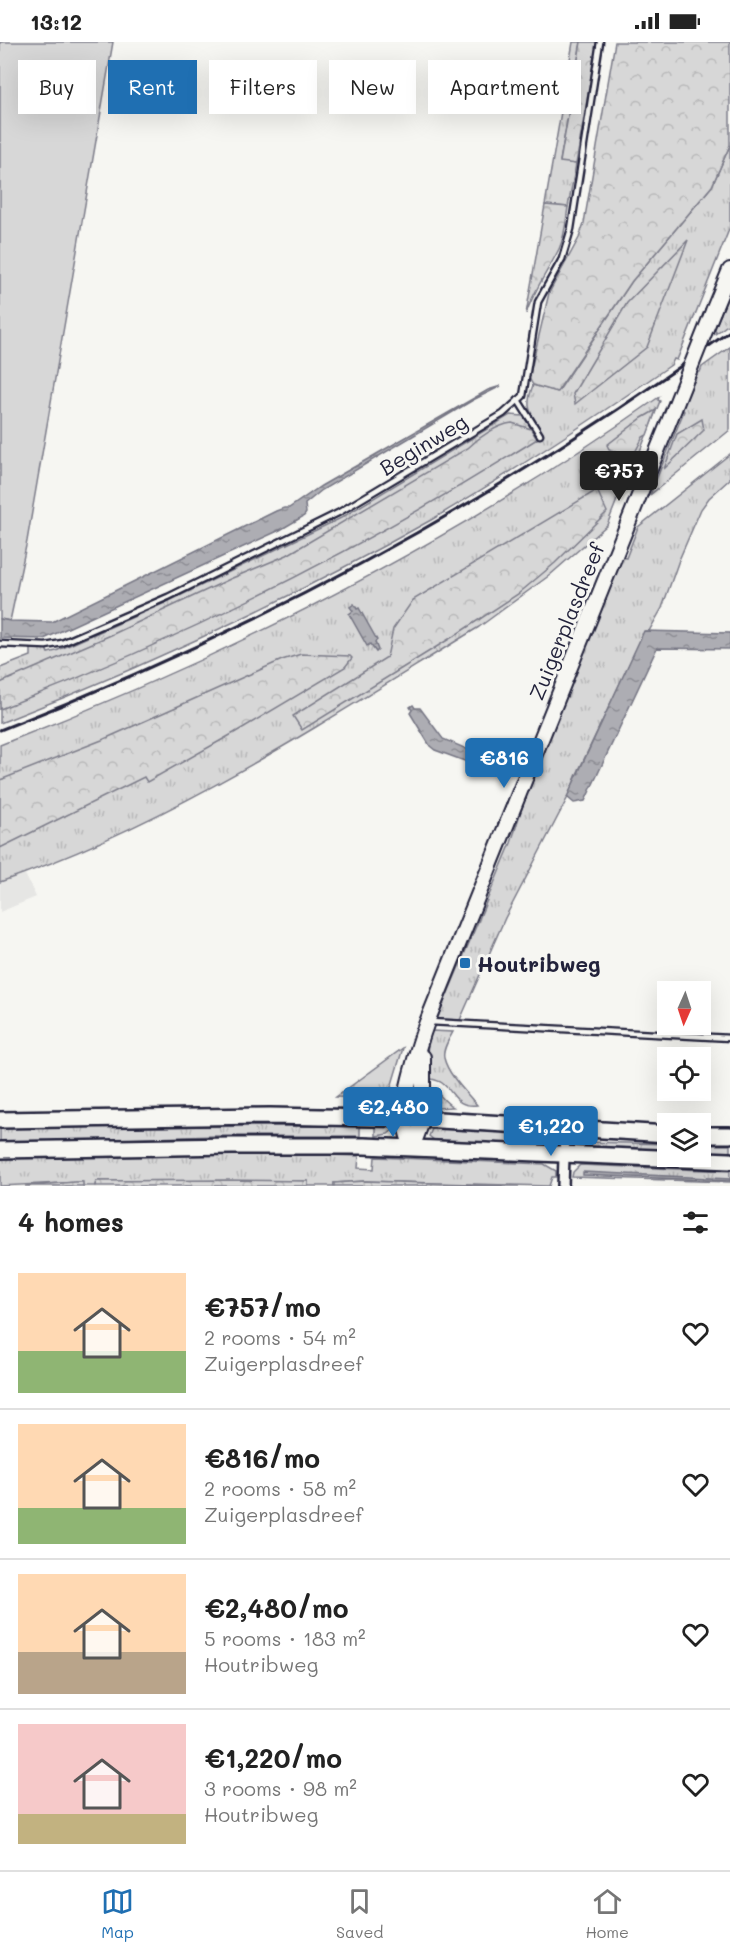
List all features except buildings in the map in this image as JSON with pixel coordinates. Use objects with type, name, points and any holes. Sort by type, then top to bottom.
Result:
[{"type":"main road","name":"Zuigerplasdreef","points":[[412,1148],[404,1119],[420,1042],[427,1022],[730,270]]},
{"type":"main road","name":"Zuigerplasdreef","points":[[412,1148],[423,1119],[422,1065],[427,1022]]},
{"type":"main road","points":[[0,1120],[270,1116],[423,1119],[657,1133]]},
{"type":"main road","points":[[711,1136],[730,1136]]},
{"type":"main road","points":[[0,1150],[232,1146],[412,1148],[730,1161]]},
{"type":"street","points":[[563,1186],[565,1129]]},
{"type":"lane","points":[[540,435],[518,400],[522,396],[538,302],[562,259],[571,229],[600,42]]},
{"type":"lane","name":"Beginweg","points":[[0,644],[46,646],[62,643],[168,597],[338,513],[478,430],[503,414],[518,400]]},
{"type":"lane","points":[[427,1022],[730,1038]]},
{"type":"shaded area","points":[[25,874],[36,897],[0,912],[0,882]]},
{"type":"green space","points":[[0,42],[113,42],[110,60],[108,60],[108,71],[27,541],[10,621],[0,619]]},
{"type":"green space","points":[[573,42],[581,42],[578,60],[570,60]]},
{"type":"green space","points":[[581,42],[597,42],[576,164],[560,162],[568,114],[581,114],[581,60],[578,60]]},
{"type":"green space","points":[[615,42],[730,42],[730,145],[712,186],[632,281],[557,392],[533,385],[529,378],[549,293],[579,238],[584,223]]},
{"type":"green space","points":[[561,114],[568,114],[560,161],[576,164],[568,207],[545,205]]},
{"type":"green space","points":[[730,145],[730,227],[677,360],[674,359],[671,365],[522,464],[379,549],[165,654],[0,723],[0,668],[31,656],[31,648],[46,648],[48,653],[56,651],[167,602],[341,518],[510,415],[523,416],[538,438],[543,436],[529,407],[533,385],[558,392],[632,281],[712,186]]},
{"type":"green space","points":[[545,205],[568,207],[565,229],[559,249],[526,314]]},
{"type":"green space","points":[[688,240],[647,347],[575,404],[573,394],[627,303]]},
{"type":"green space","points":[[730,283],[730,323],[715,334],[714,330],[727,299],[724,297]]},
{"type":"green space","points":[[730,347],[730,430],[650,495],[698,372]]},
{"type":"green space","points":[[659,397],[660,401],[634,466],[631,465],[607,525],[550,575],[479,627],[246,768],[126,830],[64,858],[0,882],[0,745],[172,673],[340,591],[422,547],[503,499],[582,450]]},
{"type":"green space","points":[[656,410],[647,435],[643,437],[632,458],[609,449],[607,445]]},
{"type":"green space","points":[[702,419],[704,430],[664,469],[677,434]]},
{"type":"green space","points":[[512,423],[531,429],[537,439],[408,516],[208,620],[0,709],[0,683],[287,555],[468,448],[488,432]]},
{"type":"green space","points":[[730,454],[730,479],[709,498],[701,509],[662,608],[649,631],[645,631],[567,799],[505,918],[460,1020],[437,1019],[511,843],[530,782],[622,557],[626,558],[638,527]]},
{"type":"green space","points":[[608,457],[630,467],[621,491],[610,476]]},
{"type":"green space","points":[[597,490],[607,512],[555,563],[518,594],[302,730],[293,716],[387,657],[393,629],[413,600]]},
{"type":"green space","points":[[301,654],[350,656],[352,658],[345,667],[147,782],[144,777],[0,848],[0,780],[102,740],[282,660]]},
{"type":"green space","points":[[431,1031],[453,1032],[445,1048],[444,1058],[453,1077],[477,1105],[460,1102],[442,1083],[424,1077],[423,1071]]},
{"type":"green space","points":[[403,1048],[390,1091],[384,1098],[336,1097]]},
{"type":"green space","points":[[426,1086],[453,1107],[437,1108],[431,1103]]},
{"type":"green space","points":[[360,1126],[360,1136],[215,1136],[0,1143],[0,1127]]},
{"type":"green space","points":[[376,1126],[394,1129],[388,1134],[376,1136]]},
{"type":"green space","points":[[432,1129],[538,1134],[547,1140],[548,1144],[545,1147],[434,1140],[429,1136]]},
{"type":"green space","points":[[586,1142],[657,1144],[657,1154],[586,1150],[584,1146]]},
{"type":"green space","points":[[711,1145],[730,1145],[730,1156],[711,1155]]},
{"type":"green space","points":[[271,1153],[359,1156],[358,1168],[374,1169],[375,1157],[544,1164],[556,1171],[556,1177],[552,1177],[549,1186],[365,1181],[334,1183],[334,1186],[308,1186],[308,1181],[96,1181],[95,1186],[83,1186],[82,1182],[0,1186],[0,1157]]},
{"type":"green space","points":[[580,1165],[730,1171],[730,1182],[572,1177],[573,1172]]},
{"type":"green space","points":[[96,1181],[308,1181],[308,1186],[95,1186]]},
{"type":"green space","points":[[365,1181],[519,1186],[334,1186],[334,1183]]},
{"type":"green space","points":[[83,1182],[83,1186],[25,1186]]},
{"type":"water","points":[[501,386],[473,400],[322,490],[305,504],[304,516],[280,530],[44,639],[0,638],[0,619],[52,622],[276,511],[289,508],[321,486],[488,390]]},
{"type":"water","points":[[354,604],[357,609],[359,608],[377,640],[375,642],[378,650],[376,652],[370,644],[367,646],[349,614],[353,611],[350,607]]},
{"type":"water","points":[[644,631],[730,633],[730,649],[657,648],[585,801],[574,803],[567,797]]},
{"type":"water","points":[[413,705],[415,708],[420,708],[443,739],[481,755],[485,761],[484,764],[478,766],[430,746],[410,713],[412,710],[410,707]]},
{"type":"water","points":[[583,1172],[730,1179],[730,1181],[583,1175]]},
{"type":"railway","points":[[0,730],[97,691],[192,648],[286,603],[378,554],[557,449],[730,331]]},
{"type":"place","name":"Houtribweg","points":[[465,963]]}]
